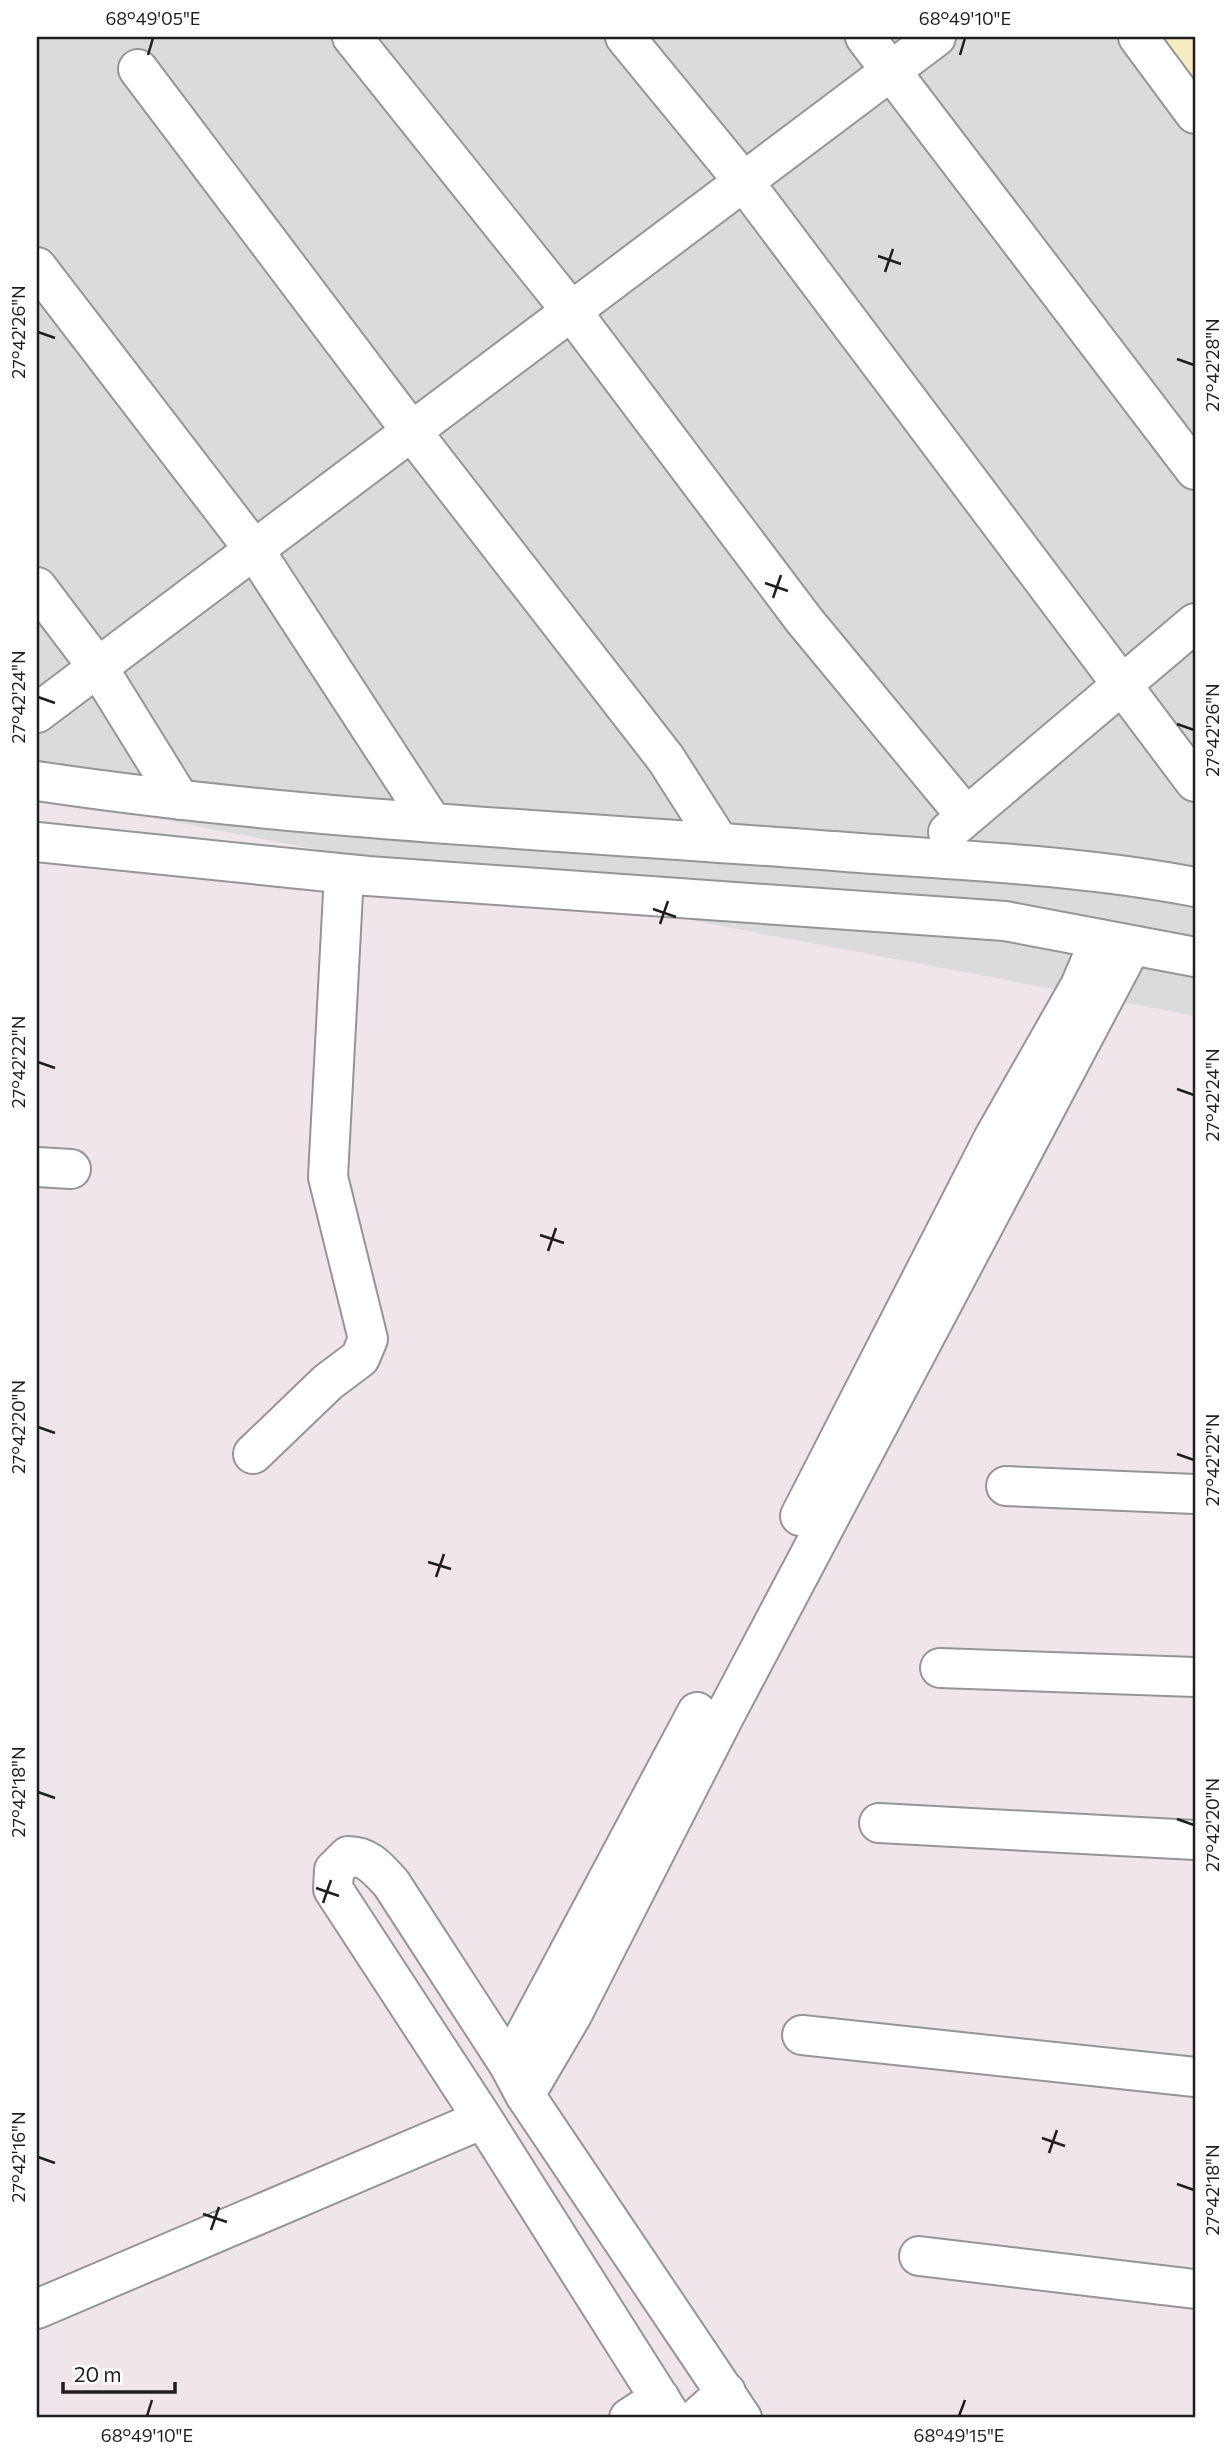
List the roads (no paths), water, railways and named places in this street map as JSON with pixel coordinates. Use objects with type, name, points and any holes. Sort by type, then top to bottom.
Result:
[{"type":"street","points":[[352,37],[572,312],[804,620],[966,816]]},
{"type":"street","points":[[625,37],[744,182],[1195,782]]},
{"type":"street","points":[[865,37],[1195,470]]},
{"type":"street","points":[[37,713],[936,37]]},
{"type":"street","points":[[1138,37],[1195,114]]},
{"type":"street","points":[[138,69],[412,432],[666,759],[719,842]]},
{"type":"street","points":[[37,267],[255,551],[431,821]]},
{"type":"street","points":[[37,587],[99,668],[180,800]]},
{"type":"street","points":[[916,858],[1195,623]]},
{"type":"street","points":[[37,781],[235,807],[719,842],[1135,876],[1195,887]]},
{"type":"street","points":[[37,842],[344,874],[1005,921],[1195,957]]},
{"type":"street","points":[[253,1454],[328,1382],[360,1358],[368,1339],[328,1177],[344,874]]},
{"type":"street","points":[[37,2309],[478,2112],[518,2081],[762,1591],[993,1139],[1080,986],[1116,942]]},
{"type":"street","points":[[1006,1486],[1195,1494]]},
{"type":"street","points":[[940,1668],[1195,1677]]},
{"type":"street","points":[[879,1823],[1195,1840]]},
{"type":"street","points":[[695,2347],[653,2405],[478,2112],[333,1889],[334,1870],[348,1856],[359,1856],[373,1864],[391,1883],[518,2081],[734,2405],[697,2418]]},
{"type":"street","points":[[802,2035],[1195,2077]]},
{"type":"street","points":[[919,2256],[1195,2289]]}]
